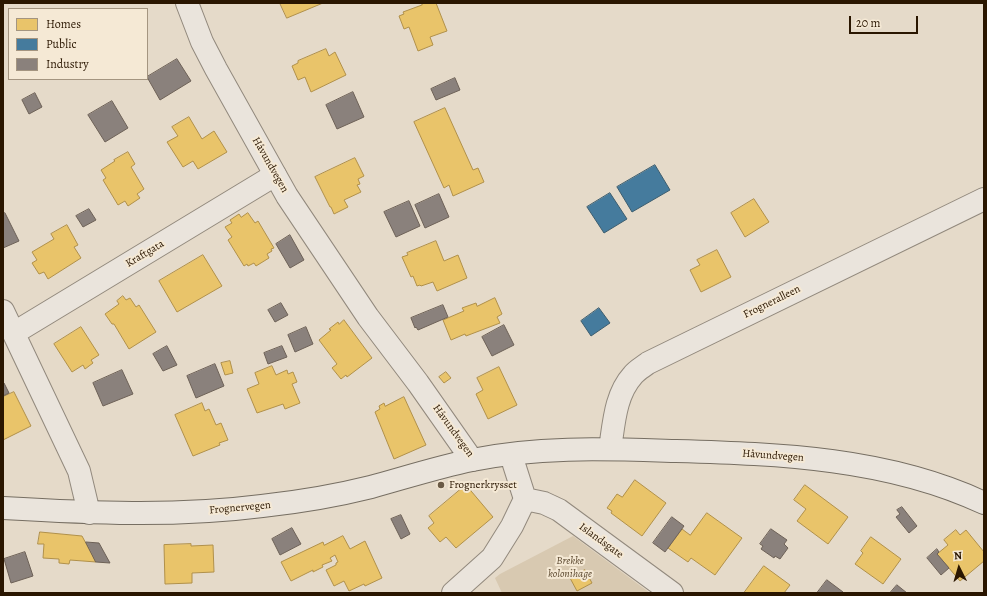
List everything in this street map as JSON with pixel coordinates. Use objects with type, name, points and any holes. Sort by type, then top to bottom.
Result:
[{"type":"street","name":"Håvundvegen","points":[[187,3],[202,42],[275,175],[368,318],[418,383],[472,460],[528,452],[610,449],[748,453],[807,458],[867,466],[927,481],[984,503]]},
{"type":"street","name":"Kraftgata","points":[[14,332],[275,175]]},
{"type":"street","name":"Frogneralleen","points":[[610,449],[618,401],[634,375],[648,363],[984,199]]},
{"type":"street","points":[[3,311],[80,471],[88,513]]},
{"type":"street","points":[[453,593],[492,558],[512,526],[525,500],[511,454]]},
{"type":"street","name":"Frognervegen","points":[[3,508],[88,513],[181,513],[261,506],[313,499],[368,488],[472,460]]},
{"type":"street","name":"Islandsgate","points":[[525,500],[544,503],[559,510],[672,593]]},
{"type":"green space","name":"Brekke kolonihage","points":[[573,536],[650,593],[502,593],[495,578]]},
{"type":"building: Homes","points":[[280,3],[323,3],[287,18]]},
{"type":"building: Homes","points":[[421,3],[436,3],[447,31],[430,37],[433,45],[418,51],[409,27],[404,29],[399,16],[404,14],[403,12],[422,5]]},
{"type":"building: Homes","points":[[326,49],[329,56],[335,52],[346,75],[311,92],[305,77],[298,80],[292,66],[298,63],[298,61]]},
{"type":"building: Homes","points":[[445,108],[473,170],[478,168],[484,182],[453,196],[449,185],[444,188],[414,122]]},
{"type":"building: Homes","points":[[189,117],[202,139],[214,131],[227,152],[198,169],[193,161],[183,167],[167,142],[178,136],[172,127]]},
{"type":"building: Homes","points":[[128,152],[135,164],[131,167],[144,189],[137,194],[140,198],[128,206],[125,201],[118,205],[103,180],[106,178],[101,170]]},
{"type":"building: Homes","points":[[355,158],[364,176],[358,179],[360,184],[357,185],[361,192],[344,200],[348,207],[334,214],[315,177]]},
{"type":"building: Homes","points":[[754,199],[769,222],[745,237],[731,213]]},
{"type":"building: Homes","points":[[248,213],[255,223],[258,221],[274,248],[267,254],[269,258],[256,266],[254,263],[244,266],[228,240],[232,237],[225,227],[232,223],[230,220],[239,214],[241,217]]},
{"type":"building: Homes","points":[[67,225],[78,245],[74,247],[81,258],[48,279],[44,272],[39,274],[32,263],[37,260],[32,252],[54,239],[51,234]]},
{"type":"building: Homes","points":[[436,241],[444,261],[458,255],[467,278],[437,291],[433,282],[417,286],[402,257],[408,255],[407,253]]},
{"type":"building: Homes","points":[[717,250],[731,277],[701,292],[690,270],[700,265],[697,260]]},
{"type":"building: Homes","points":[[203,255],[222,286],[177,312],[159,281]]},
{"type":"building: Homes","points":[[123,296],[126,300],[130,298],[136,307],[139,305],[156,332],[129,349],[114,324],[112,324],[105,314],[119,304],[117,301]]},
{"type":"building: Homes","points":[[495,298],[502,314],[497,317],[500,323],[451,340],[443,320],[464,311],[462,308],[476,303],[477,306]]},
{"type":"building: Homes","points":[[344,320],[372,358],[347,377],[346,375],[341,379],[332,368],[337,364],[319,340],[331,330],[329,329],[338,322],[339,324]]},
{"type":"building: Homes","points":[[81,327],[99,355],[91,360],[93,363],[85,369],[83,365],[72,372],[54,344]]},
{"type":"building: Homes","points":[[230,361],[233,373],[225,375],[221,363]]},
{"type":"building: Homes","points":[[272,366],[276,375],[287,370],[288,374],[293,372],[297,382],[292,384],[300,403],[285,409],[283,404],[257,413],[247,389],[259,384],[255,373]]},
{"type":"building: Homes","points":[[499,367],[517,405],[488,419],[476,394],[483,390],[477,378]]},
{"type":"building: Homes","points":[[446,372],[451,378],[444,383],[439,377]]},
{"type":"building: Homes","points":[[14,392],[31,426],[3,440],[3,397]]},
{"type":"building: Homes","points":[[404,397],[426,445],[394,459],[375,412],[380,409],[379,406],[384,403],[385,406]]},
{"type":"building: Homes","points":[[202,403],[205,411],[209,409],[216,425],[221,423],[228,440],[219,443],[220,445],[193,456],[175,415]]},
{"type":"building: Homes","points":[[635,480],[666,503],[642,536],[611,513],[612,511],[607,508],[617,494],[622,497]]},
{"type":"building: Homes","points":[[466,485],[493,517],[456,548],[446,537],[440,542],[428,528],[434,523],[429,516]]},
{"type":"building: Homes","points":[[805,485],[848,517],[828,544],[797,521],[806,509],[794,500]]},
{"type":"building: Homes","points":[[707,513],[742,538],[715,575],[691,558],[688,562],[668,548],[682,529],[690,535]]},
{"type":"building: Homes","points":[[956,530],[960,535],[966,530],[984,552],[984,561],[960,581],[937,554],[948,545],[944,540]]},
{"type":"building: Homes","points":[[40,532],[82,536],[96,562],[70,560],[69,564],[59,563],[59,559],[43,558],[44,544],[38,544]]},
{"type":"building: Homes","points":[[343,536],[350,549],[365,541],[382,578],[365,586],[364,584],[349,591],[344,581],[334,586],[326,570],[336,565],[338,562],[335,555],[330,558],[332,561],[322,565],[323,567],[313,572],[313,570],[291,581],[281,562],[323,542],[324,545]]},
{"type":"building: Homes","points":[[871,537],[901,559],[883,584],[855,564],[863,553],[861,551]]},
{"type":"building: Homes","points":[[191,544],[191,546],[213,545],[214,572],[192,573],[192,583],[165,584],[164,545]]},
{"type":"building: Homes","points":[[764,566],[790,585],[784,593],[744,593]]},
{"type":"building: Homes","points":[[585,570],[592,583],[577,591],[570,578]]},
{"type":"building: Public","points":[[655,165],[670,190],[632,212],[617,187]]},
{"type":"building: Public","points":[[610,193],[627,219],[604,233],[587,207]]},
{"type":"building: Public","points":[[599,308],[610,323],[591,336],[581,321]]},
{"type":"building: Industry","points":[[177,59],[191,81],[160,100],[148,76]]},
{"type":"building: Industry","points":[[455,78],[460,90],[436,100],[431,89]]},
{"type":"building: Industry","points":[[353,92],[364,117],[337,129],[326,105]]},
{"type":"building: Industry","points":[[35,93],[42,107],[29,114],[22,100]]},
{"type":"building: Industry","points":[[112,101],[128,128],[105,142],[88,115]]},
{"type":"building: Industry","points":[[439,194],[449,217],[425,228],[415,205]]},
{"type":"building: Industry","points":[[409,201],[420,226],[396,237],[384,212]]},
{"type":"building: Industry","points":[[89,209],[96,220],[83,227],[76,216]]},
{"type":"building: Industry","points":[[5,213],[19,241],[3,248],[3,214]]},
{"type":"building: Industry","points":[[290,235],[304,260],[290,268],[276,244]]},
{"type":"building: Industry","points":[[281,303],[288,315],[275,322],[268,310]]},
{"type":"building: Industry","points":[[443,305],[448,317],[418,330],[416,327],[415,328],[411,318]]},
{"type":"building: Industry","points":[[504,325],[514,345],[492,356],[482,337]]},
{"type":"building: Industry","points":[[306,327],[313,344],[295,352],[288,335]]},
{"type":"building: Industry","points":[[167,346],[177,365],[163,371],[153,354]]},
{"type":"building: Industry","points":[[282,346],[287,357],[268,364],[264,353]]},
{"type":"building: Industry","points":[[215,364],[224,386],[196,398],[187,376]]},
{"type":"building: Industry","points":[[122,370],[133,394],[103,406],[93,383]]},
{"type":"building: Industry","points":[[3,383],[9,393],[3,396]]},
{"type":"building: Industry","points":[[902,507],[917,526],[909,533],[896,517],[900,514],[897,510]]},
{"type":"building: Industry","points":[[401,515],[410,534],[401,539],[391,519]]},
{"type":"building: Industry","points":[[672,517],[684,526],[665,552],[653,543]]},
{"type":"building: Industry","points":[[292,528],[301,544],[280,555],[272,539]]},
{"type":"building: Industry","points":[[771,529],[787,540],[784,544],[788,548],[780,559],[775,556],[774,558],[761,549],[763,546],[760,544]]},
{"type":"building: Industry","points":[[86,542],[99,543],[110,563],[96,562]]},
{"type":"building: Industry","points":[[937,549],[939,552],[937,554],[949,568],[941,575],[927,558]]},
{"type":"building: Industry","points":[[25,552],[33,576],[11,583],[4,559]]},
{"type":"building: Industry","points":[[827,580],[843,592],[843,593],[817,593]]},
{"type":"building: Industry","points":[[897,585],[907,593],[890,593]]},
{"type":"place","name":"Frognerkrysset","points":[[441,485]]}]
